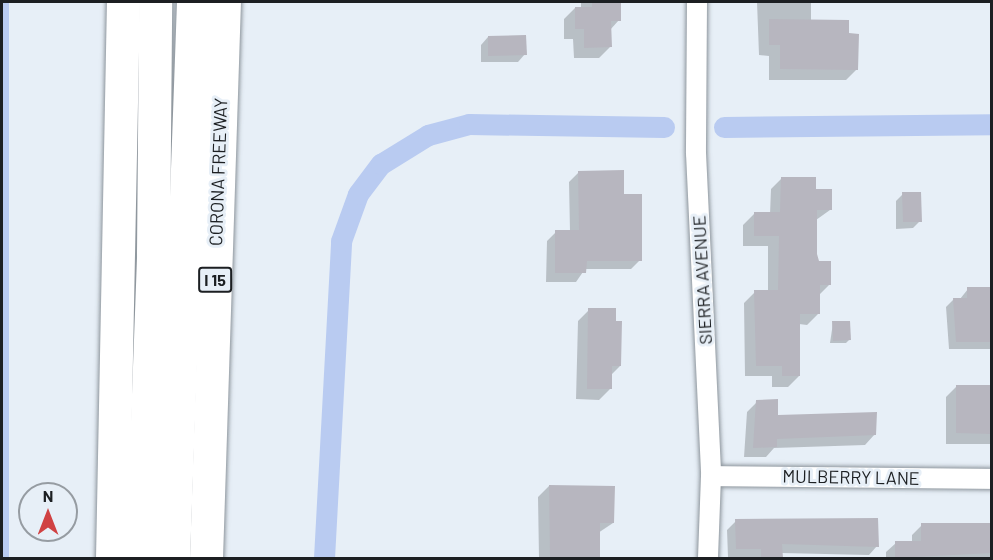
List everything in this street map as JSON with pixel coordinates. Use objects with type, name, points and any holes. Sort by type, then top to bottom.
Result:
[{"type":"highway","points":[[107,2],[117,255]]},
{"type":"highway","points":[[111,558],[123,2]]},
{"type":"highway","points":[[142,558],[153,254],[155,2]]},
{"type":"highway","points":[[173,558],[193,2]]},
{"type":"highway","name":"CORONA FREEWAY","points":[[206,558],[224,2]]},
{"type":"street","name":"SIERRA AVENUE","points":[[698,2],[696,153],[711,476],[708,558]]},
{"type":"street","name":"MULBERRY LANE","points":[[711,476],[992,479]]},
{"type":"building","points":[[592,2],[621,2],[621,21],[611,21],[612,47],[584,48],[584,29],[575,29],[575,7],[592,7]]},
{"type":"building","points":[[769,19],[849,20],[849,33],[859,34],[858,70],[780,69],[780,45],[769,45]]},
{"type":"building","points":[[526,35],[527,55],[488,56],[488,36]]},
{"type":"building","points":[[624,170],[624,194],[642,194],[642,261],[587,261],[586,273],[555,273],[555,230],[579,230],[578,171]]},
{"type":"building","points":[[781,177],[816,177],[816,189],[832,189],[832,210],[817,210],[817,254],[819,261],[831,261],[831,285],[820,285],[820,314],[800,314],[800,376],[782,376],[782,366],[756,366],[754,290],[778,290],[779,236],[754,236],[754,212],[780,212]]},
{"type":"building","points":[[902,192],[921,192],[922,222],[903,222]]},
{"type":"building","points":[[967,287],[992,287],[992,342],[956,342],[953,298],[967,298]]},
{"type":"building","points":[[588,308],[616,308],[616,321],[622,321],[621,366],[612,366],[612,389],[587,389]]},
{"type":"building","points":[[832,321],[850,321],[851,340],[833,341]]},
{"type":"building","points":[[956,385],[992,385],[992,434],[956,433]]},
{"type":"building","points":[[778,399],[778,415],[877,412],[876,435],[777,439],[777,447],[753,448],[756,400]]},
{"type":"building","points":[[549,485],[615,486],[614,523],[600,523],[600,558],[550,558]]},
{"type":"building","points":[[878,518],[879,547],[782,544],[783,558],[761,558],[761,549],[736,549],[735,519]]},
{"type":"building","points":[[921,523],[992,523],[992,553],[895,558],[895,541],[921,541]]},
{"type":"waterway","points":[[6,2],[6,558]]},
{"type":"waterway","points":[[324,558],[341,241],[358,194],[381,164],[428,135],[469,124],[664,127]]},
{"type":"waterway","points":[[724,127],[992,124]]}]
